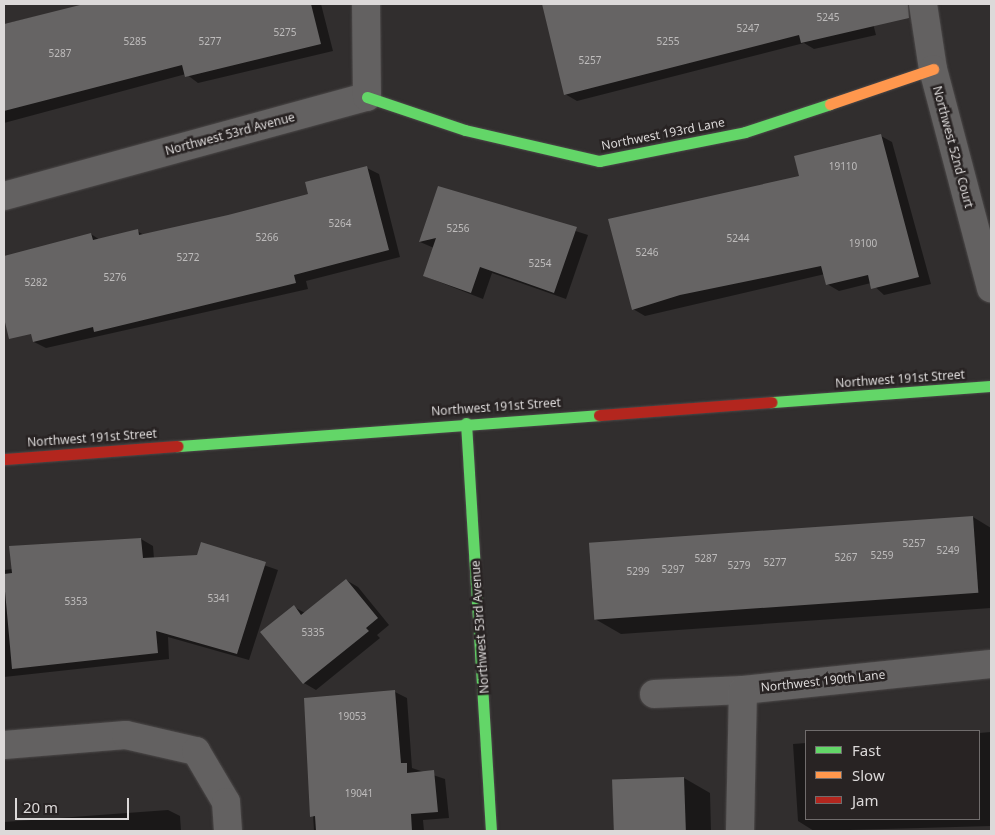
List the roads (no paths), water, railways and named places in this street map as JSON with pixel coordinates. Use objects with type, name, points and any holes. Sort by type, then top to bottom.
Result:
[{"type":"street","points":[[366,4],[366,97]]},
{"type":"street","name":"Northwest 52nd Court","points":[[923,4],[933,69],[991,288]]},
{"type":"street","name":"Northwest 193rd Lane","points":[[366,97],[465,130],[599,161],[745,132],[933,69]]},
{"type":"street","name":"Northwest 53rd Avenue","points":[[4,196],[366,97]]},
{"type":"street","name":"Northwest 191st Street","points":[[4,459],[466,423],[991,386]]},
{"type":"street","name":"Northwest 53rd Avenue","points":[[466,423],[492,831]]},
{"type":"street","name":"Northwest 190th Lane","points":[[654,694],[743,690],[991,664]]},
{"type":"street","points":[[740,831],[743,690]]},
{"type":"street","points":[[4,745],[126,735],[196,751],[226,802],[228,831]]}]
